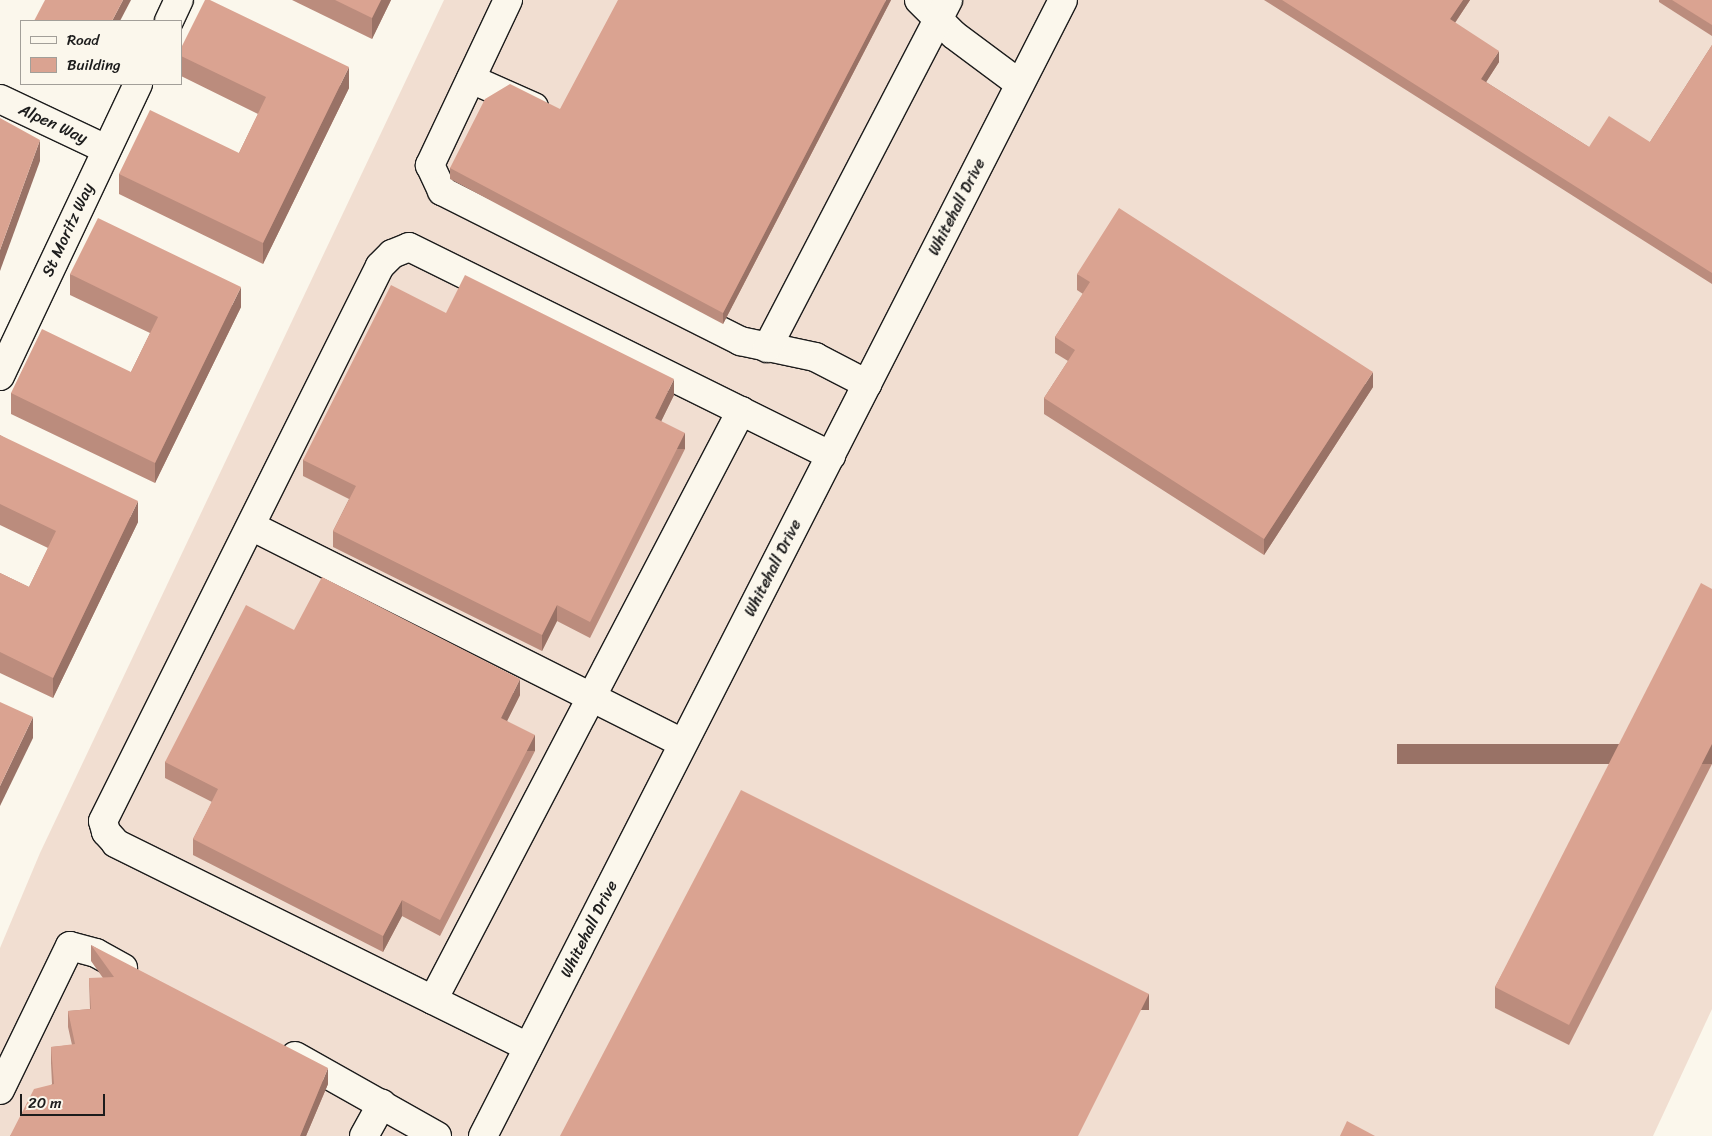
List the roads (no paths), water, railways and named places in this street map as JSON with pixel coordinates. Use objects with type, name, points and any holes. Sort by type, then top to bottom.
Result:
[{"type":"street","points":[[169,20],[179,0]]},
{"type":"street","points":[[508,0],[430,166],[442,191],[740,341],[815,357],[867,384]]},
{"type":"street","points":[[919,0],[943,10],[974,51],[1020,84]]},
{"type":"street","name":"Whitehall Drive","points":[[483,1136],[1063,0]]},
{"type":"street","points":[[767,348],[943,10]]},
{"type":"street","points":[[471,79],[560,120]]},
{"type":"street","name":"St Moritz Way","points":[[0,376],[138,85]]},
{"type":"street","name":"Alpen Way","points":[[0,99],[106,149]]},
{"type":"street","points":[[528,1047],[116,843],[106,832],[103,822],[380,266],[392,254],[409,247],[831,456]]},
{"type":"street","points":[[433,1000],[741,411]]},
{"type":"street","points":[[251,526],[684,744]]},
{"type":"street","points":[[0,1090],[70,946],[96,953],[148,982]]},
{"type":"street","points":[[268,1042],[437,1136]]},
{"type":"street","points":[[364,1136],[382,1104]]}]
